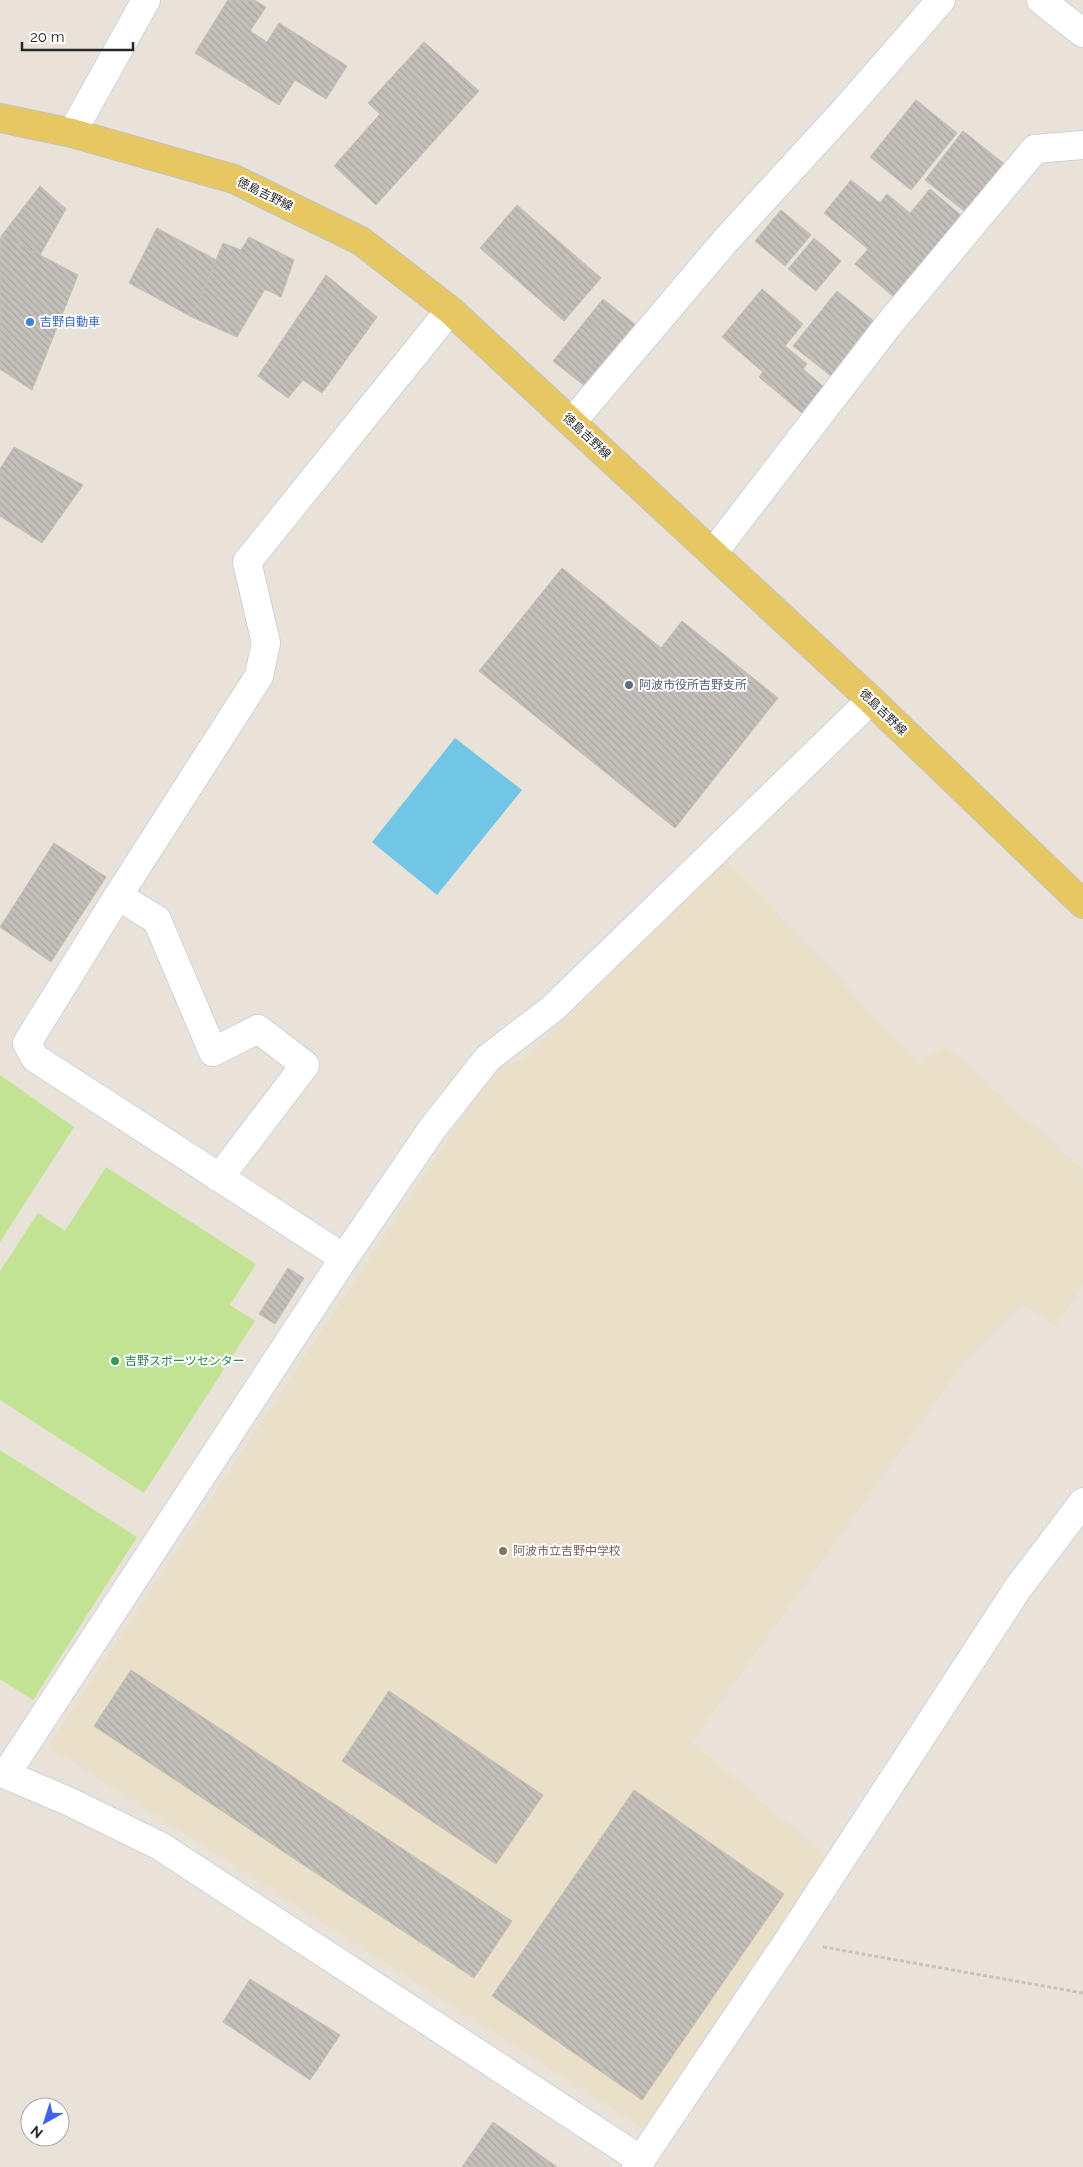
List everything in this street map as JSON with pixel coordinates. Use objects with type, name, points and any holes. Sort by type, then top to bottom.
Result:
[{"type":"main road","name":"徳島吉野線","points":[[0,118],[72,133],[234,179],[361,241],[450,310],[572,422],[871,700],[1083,904]]},
{"type":"street","points":[[72,133],[146,0]]},
{"type":"street","points":[[572,422],[726,240],[847,108],[942,0]]},
{"type":"street","points":[[1041,0],[1083,33]]},
{"type":"street","points":[[713,554],[890,323],[1035,149],[1083,145]]},
{"type":"street","points":[[344,1258],[35,1058],[27,1043],[118,896],[259,676],[266,643],[247,562],[450,310]]},
{"type":"street","points":[[871,700],[552,1009],[488,1058],[432,1129],[344,1258],[3,1773],[70,1802],[160,1846],[639,2163],[788,1941],[1018,1588],[1083,1502]]},
{"type":"street","points":[[118,896],[157,920],[213,1052],[258,1029],[305,1065],[219,1178]]},
{"type":"path","points":[[788,1941],[1083,1993]]},
{"type":"shaded area","name":"阿波市立吉野中学校","points":[[726,859],[920,1064],[945,1046],[1083,1170],[1083,1286],[1055,1326],[1022,1303],[965,1361],[692,1742],[830,1860],[647,2131],[48,1746],[493,1071],[525,1058]]},
{"type":"green space","points":[[0,1075],[74,1127],[0,1242]]},
{"type":"green space","name":"吉野スポーツセンター","points":[[106,1167],[256,1264],[230,1305],[255,1321],[144,1493],[0,1400],[0,1271],[38,1213],[65,1231]]},
{"type":"green space","points":[[0,1450],[137,1537],[33,1700],[0,1679]]},
{"type":"water","points":[[455,738],[522,790],[437,895],[372,842]]},
{"type":"building","points":[[228,0],[254,0],[266,7],[250,31],[267,42],[279,23],[347,66],[326,99],[295,80],[279,105],[195,53]]},
{"type":"building","points":[[424,42],[479,91],[376,205],[334,166],[380,114],[368,103]]},
{"type":"building","points":[[916,100],[957,133],[911,190],[870,157]]},
{"type":"building","points":[[963,131],[1007,166],[968,214],[925,180]]},
{"type":"building","points":[[851,180],[880,203],[887,194],[910,213],[930,189],[963,217],[896,299],[855,264],[868,249],[824,213]]},
{"type":"building","points":[[40,186],[66,209],[40,255],[2,235]]},
{"type":"building","points":[[517,205],[601,278],[564,321],[480,248]]},
{"type":"building","points":[[781,210],[811,235],[785,266],[755,241]]},
{"type":"building","points":[[157,228],[216,260],[192,317],[129,283]]},
{"type":"building","name":"吉野自動車","points":[[2,235],[78,275],[32,390],[0,369],[0,241]]},
{"type":"building","points":[[249,237],[294,260],[281,297],[265,289],[237,337],[192,317],[223,243],[241,250]]},
{"type":"building","points":[[814,238],[841,261],[816,291],[788,269]]},
{"type":"building","points":[[326,275],[377,317],[322,393],[303,380],[288,398],[258,376]]},
{"type":"building","points":[[762,289],[803,324],[785,346],[807,364],[803,369],[824,387],[802,413],[759,377],[763,372],[722,337]]},
{"type":"building","points":[[837,291],[874,321],[831,376],[793,346]]},
{"type":"building","points":[[603,299],[636,325],[586,387],[553,361]]},
{"type":"building","points":[[14,447],[83,485],[42,543],[0,516],[0,469]]},
{"type":"building","name":"阿波市役所吉野支所","points":[[562,568],[661,648],[682,621],[778,698],[675,828],[479,671]]},
{"type":"building","points":[[54,843],[106,877],[51,962],[0,927]]},
{"type":"building","points":[[288,1268],[304,1278],[275,1324],[259,1314]]},
{"type":"building","points":[[131,1670],[512,1921],[474,1978],[94,1726]]},
{"type":"building","points":[[389,1691],[543,1795],[496,1864],[342,1761]]},
{"type":"building","points":[[634,1790],[784,1894],[642,2100],[492,1996]]},
{"type":"building","points":[[250,1979],[340,2035],[310,2080],[223,2022]]},
{"type":"building","points":[[493,2122],[557,2167],[462,2167]]},
{"type":"place","name":"吉野自動車","points":[[30,322]]},
{"type":"place","name":"阿波市役所吉野支所","points":[[629,685]]},
{"type":"place","name":"吉野スポーツセンター","points":[[115,1361]]},
{"type":"place","name":"阿波市立吉野中学校","points":[[503,1551]]}]
